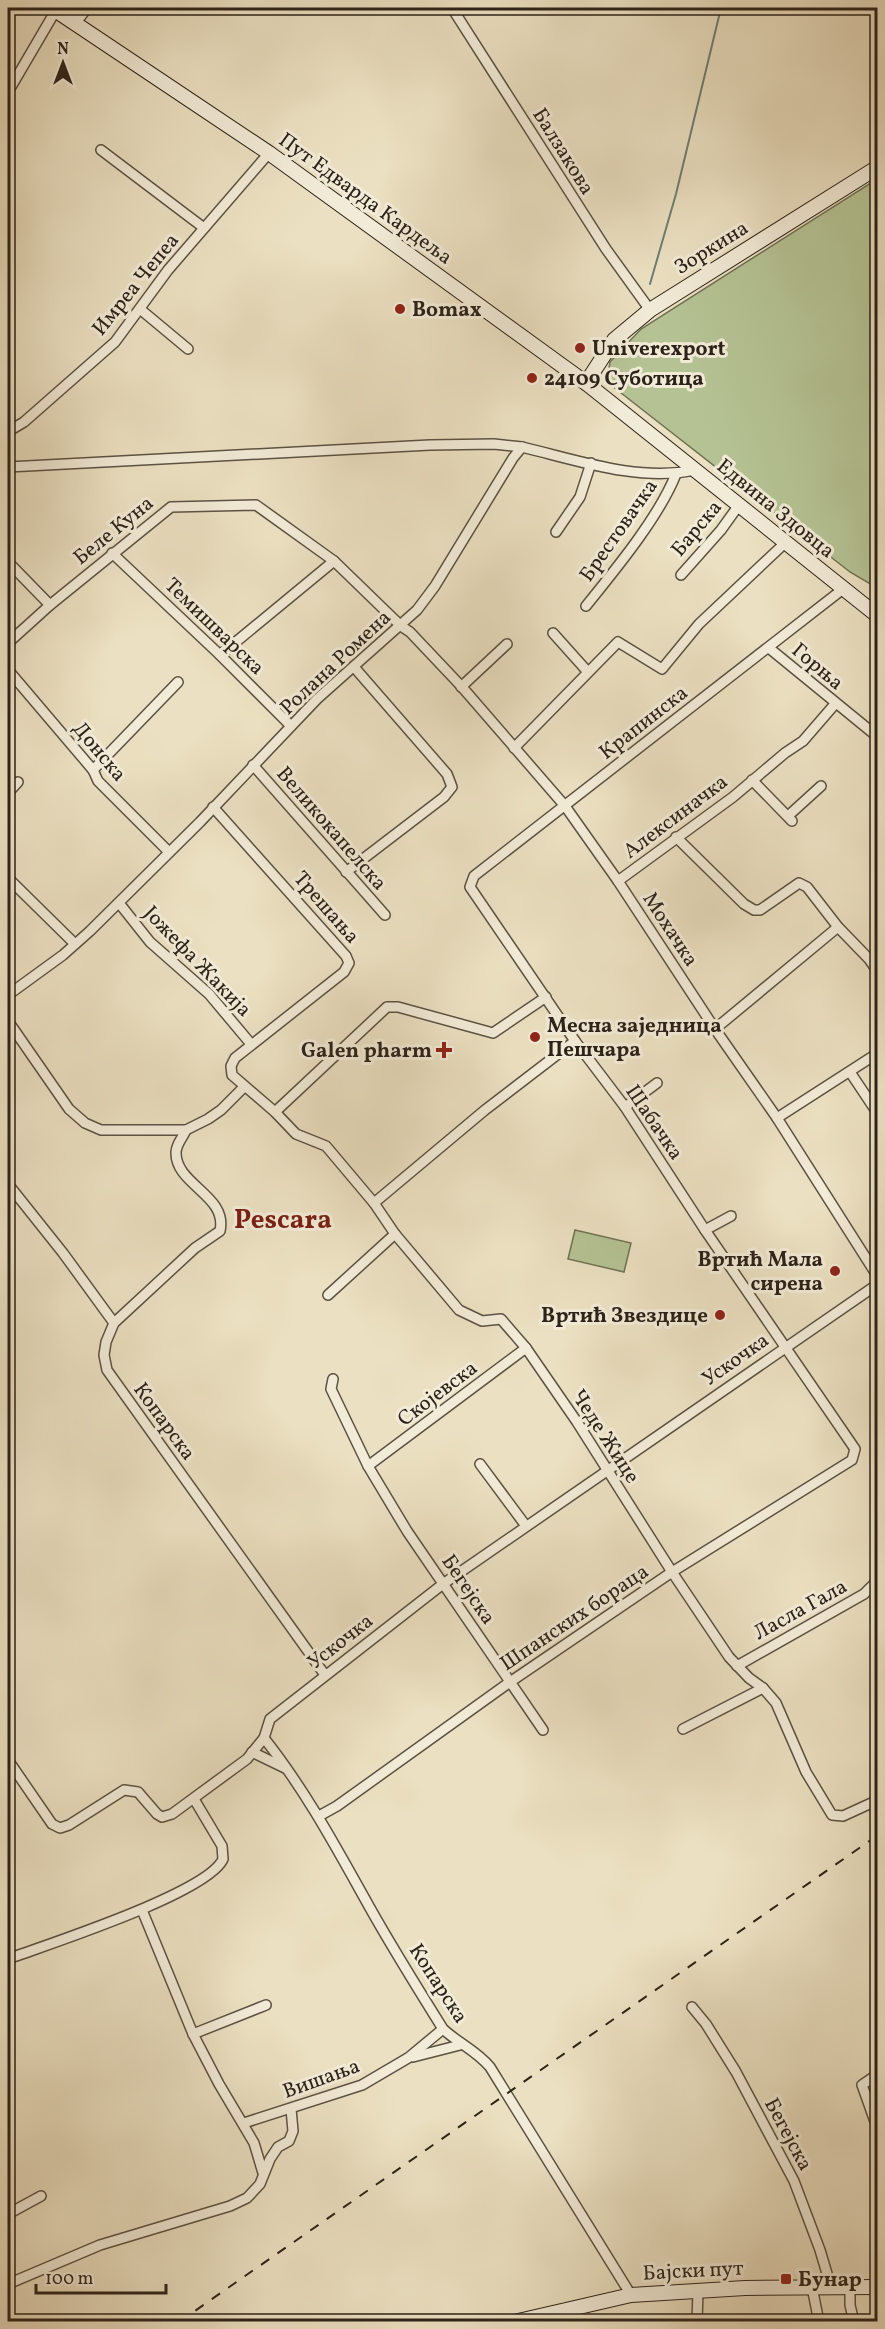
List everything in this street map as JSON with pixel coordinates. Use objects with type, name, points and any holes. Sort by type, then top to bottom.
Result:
[{"type":"main road","name":"Пут Едварда Кардеља","points":[[54,9],[269,153],[650,432]]},
{"type":"main road","name":"Зоркина","points":[[586,383],[614,340],[650,310],[878,167]]},
{"type":"main road","name":"Едвина Здовца","points":[[650,432],[878,616]]},
{"type":"main road","name":"Бајски пут","points":[[514,2322],[631,2295],[745,2288],[878,2286]]},
{"type":"street","points":[[75,24],[87,8]]},
{"type":"street","name":"Балзакова","points":[[452,8],[606,249],[650,310]]},
{"type":"street","points":[[8,92],[54,9]]},
{"type":"street","name":"Имреа Чепеа","points":[[101,150],[204,228]]},
{"type":"street","name":"Имреа Чепеа","points":[[9,431],[24,422],[115,342],[168,270],[269,153]]},
{"type":"street","points":[[140,309],[188,349]]},
{"type":"street","points":[[8,467],[430,445],[494,444],[522,447],[636,472],[676,474],[695,470]]},
{"type":"street","name":"Ролана Ромена","points":[[8,995],[75,944],[170,852],[317,699],[401,626],[435,586],[522,447]]},
{"type":"street","points":[[556,532],[580,497],[591,463]]},
{"type":"street","name":"Брестовачка","points":[[586,606],[645,527],[671,487],[676,474]]},
{"type":"street","name":"Барска","points":[[681,575],[721,530],[739,505]]},
{"type":"street","name":"Беле Куна","points":[[8,643],[112,553],[171,507],[256,506],[334,561],[401,626]]},
{"type":"street","points":[[514,748],[587,671],[618,642],[662,669],[699,624],[786,542]]},
{"type":"street","name":"Темишварска","points":[[112,553],[291,726]]},
{"type":"street","points":[[220,655],[334,561]]},
{"type":"street","points":[[8,562],[50,605]]},
{"type":"street","name":"Крапинска","points":[[470,887],[474,876],[843,589]]},
{"type":"street","name":"Мохачка","points":[[401,626],[410,632],[461,687],[565,806],[777,1118],[878,1277]]},
{"type":"street","points":[[553,633],[587,671]]},
{"type":"street","points":[[461,687],[507,644]]},
{"type":"street","name":"Горња","points":[[769,648],[873,733]]},
{"type":"street","points":[[346,872],[444,797],[452,787],[447,774],[354,667]]},
{"type":"street","name":"Донска","points":[[8,670],[93,770],[98,781],[170,852]]},
{"type":"street","points":[[93,770],[178,682]]},
{"type":"street","name":"Алексиначка","points":[[618,881],[803,741],[835,704]]},
{"type":"street","name":"Великокапелска","points":[[253,765],[385,915]]},
{"type":"street","name":"Алексиначка","points":[[752,780],[790,818],[821,786]]},
{"type":"street","points":[[8,794],[18,782]]},
{"type":"street","name":"Трешања","points":[[213,807],[292,893],[346,956],[349,963],[344,972],[251,1044]]},
{"type":"street","points":[[676,837],[744,904],[754,910],[760,910],[799,883],[807,887],[837,927],[869,959],[878,972]]},
{"type":"street","points":[[8,878],[75,944]]},
{"type":"street","name":"Шабачка","points":[[470,887],[575,1041],[625,1107],[705,1230],[855,1449],[855,1455]]},
{"type":"street","name":"Јожефа Жакија","points":[[118,903],[150,942],[209,994],[251,1044]]},
{"type":"street","points":[[715,1029],[837,927]]},
{"type":"street","points":[[869,959],[878,951]]},
{"type":"street","points":[[275,1112],[387,1007],[398,1007],[493,1033],[546,998]]},
{"type":"street","points":[[8,1021],[52,1088],[69,1109],[85,1124],[101,1130],[186,1130],[221,1110],[244,1087]]},
{"type":"street","points":[[374,1203],[484,1110],[575,1041]]},
{"type":"street","points":[[251,1044],[234,1058],[231,1066],[232,1075],[275,1112],[296,1134],[326,1146],[374,1203],[395,1234],[328,1295]]},
{"type":"street","points":[[777,1118],[878,1053]]},
{"type":"street","points":[[850,1072],[878,1114]]},
{"type":"street","points":[[625,1107],[657,1083]]},
{"type":"street","points":[[8,1184],[63,1253],[114,1323],[195,1248],[220,1231],[217,1210],[198,1186],[187,1177],[178,1162],[177,1146],[186,1130]]},
{"type":"street","points":[[705,1230],[731,1216]]},
{"type":"street","name":"Чеде Жице","points":[[395,1234],[459,1310],[482,1321],[501,1319],[526,1348],[577,1422],[672,1572],[737,1666],[776,1702],[806,1772],[832,1815],[843,1816],[878,1800]]},
{"type":"street","name":"Ускочка","points":[[8,1760],[52,1824],[60,1828],[69,1825],[124,1790],[138,1792],[162,1817],[172,1814],[247,1759],[264,1738],[270,1719],[443,1584],[878,1284]]},
{"type":"street","name":"Копарска","points":[[114,1323],[106,1342],[104,1355],[107,1370],[325,1676]]},
{"type":"street","name":"Скојевска","points":[[368,1466],[526,1348]]},
{"type":"street","name":"Бегејска","points":[[333,1379],[331,1389],[368,1466],[407,1531],[543,1730]]},
{"type":"street","name":"Шпанских бораца","points":[[319,1816],[337,1806],[510,1682],[672,1572],[852,1460],[855,1455]]},
{"type":"street","points":[[480,1464],[526,1526]]},
{"type":"street","name":"Ласла Гала","points":[[737,1666],[864,1594],[878,1580]]},
{"type":"street","points":[[683,1730],[763,1688]]},
{"type":"street","name":"Копарска","points":[[264,1738],[319,1816],[442,2029],[460,2044],[483,2058],[490,2067],[631,2295]]},
{"type":"street","points":[[252,1752],[288,1769]]},
{"type":"street","points":[[8,1959],[142,1910],[208,1875],[220,1866],[223,1859],[222,1846],[194,1799]]},
{"type":"street","points":[[142,1910],[193,2034],[254,2143],[263,2174]]},
{"type":"street","points":[[193,2034],[266,2005]]},
{"type":"street","name":"Бегејска","points":[[692,2007],[736,2072],[794,2181],[820,2250],[831,2288]]},
{"type":"street","name":"Вишања","points":[[243,2123],[363,2085],[408,2058],[442,2029]]},
{"type":"street","name":"Вишања","points":[[408,2058],[460,2044]]},
{"type":"street","points":[[878,2074],[862,2085],[878,2130]]},
{"type":"street","points":[[8,2284],[100,2245],[230,2206],[247,2198],[260,2184],[278,2147],[289,2141],[293,2131],[291,2109]]},
{"type":"street","points":[[8,2214],[41,2196]]},
{"type":"street","points":[[850,2286],[850,2305],[854,2322]]},
{"type":"street","points":[[812,2288],[819,2322]]},
{"type":"street","points":[[698,2291],[698,2322]]},
{"type":"green space","points":[[877,179],[877,588],[850,572],[607,382],[610,362],[641,329]]},
{"type":"green space","points":[[575,1230],[631,1243],[624,1272],[568,1259]]},
{"type":"waterway","points":[[592,8],[685,8]]},
{"type":"waterway","points":[[693,8],[720,13]]},
{"type":"waterway","points":[[650,284],[676,194],[721,8]]},
{"type":"railway","points":[[179,2322],[878,1835]]},
{"type":"place","name":"Bomax","points":[[400,309]]},
{"type":"place","name":"Univerexport","points":[[580,348]]},
{"type":"place","name":"24109 Суботица","points":[[532,378]]},
{"type":"place","name":"Месна заједница Пешчара","points":[[535,1037]]},
{"type":"place","name":"Galen pharm","points":[[444,1050]]},
{"type":"place","name":"Вртић Мала сирена","points":[[835,1271]]},
{"type":"place","name":"Вртић Звездице","points":[[720,1315]]},
{"type":"place","name":"Бунар","points":[[786,2279]]},
{"type":"district","name":"Pescara","points":[[283,1219]]}]
